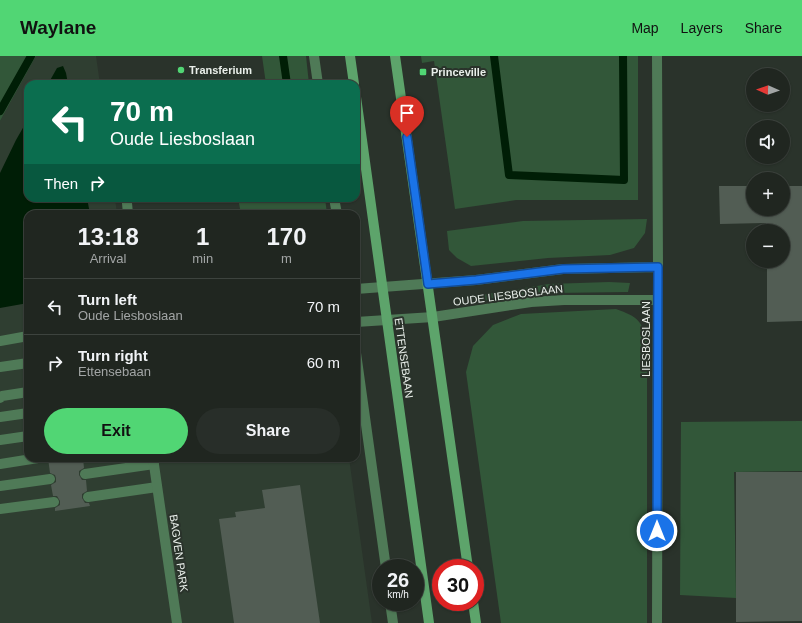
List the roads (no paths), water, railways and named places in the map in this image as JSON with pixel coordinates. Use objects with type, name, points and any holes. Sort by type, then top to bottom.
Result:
[{"type":"main road","points":[[350,56],[353,80]]},
{"type":"main road","points":[[395,56],[467,559]]},
{"type":"main road","name":"ETTENSEBAAN","points":[[360,126],[429,623]]},
{"type":"main road","points":[[474,611],[476,623]]},
{"type":"street","points":[[314,56],[317,80]]},
{"type":"street","name":"LIESBOSLAAN","points":[[657,56],[657,623]]},
{"type":"street","points":[[127,204],[128,210]]},
{"type":"street","name":"OUDE LIESBOSLAAN","points":[[382,287],[476,280],[563,269],[658,267]]},
{"type":"street","points":[[360,289],[382,287]]},
{"type":"street","name":"OUDE LIESBOSLAAN","points":[[387,320],[433,317],[531,302],[564,300],[658,300]]},
{"type":"street","points":[[360,322],[387,320]]},
{"type":"street","points":[[0,341],[24,337]]},
{"type":"street","points":[[0,367],[24,364]]},
{"type":"street","points":[[360,382],[385,559]]},
{"type":"street","points":[[0,398],[2,396],[24,393]]},
{"type":"street","points":[[0,417],[24,414]]},
{"type":"street","points":[[0,440],[24,437]]},
{"type":"street","points":[[0,464],[24,460]]},
{"type":"street","name":"BAGVEN PARK","points":[[85,474],[149,462]]},
{"type":"street","name":"BAGVEN PARK","points":[[154,462],[177,623]]},
{"type":"street","points":[[0,486],[50,479]]},
{"type":"street","points":[[88,497],[157,487]]},
{"type":"street","points":[[0,509],[54,502]]},
{"type":"street","points":[[391,611],[393,623]]},
{"type":"waterway","points":[[0,111],[31,56]]},
{"type":"waterway","points":[[283,56],[286,80]]},
{"type":"waterway","points":[[494,56],[509,175],[624,180],[623,56]]},
{"type":"place","name":"Transferium","points":[[181,70]]},
{"type":"place","name":"Princeville","points":[[423,72]]}]
